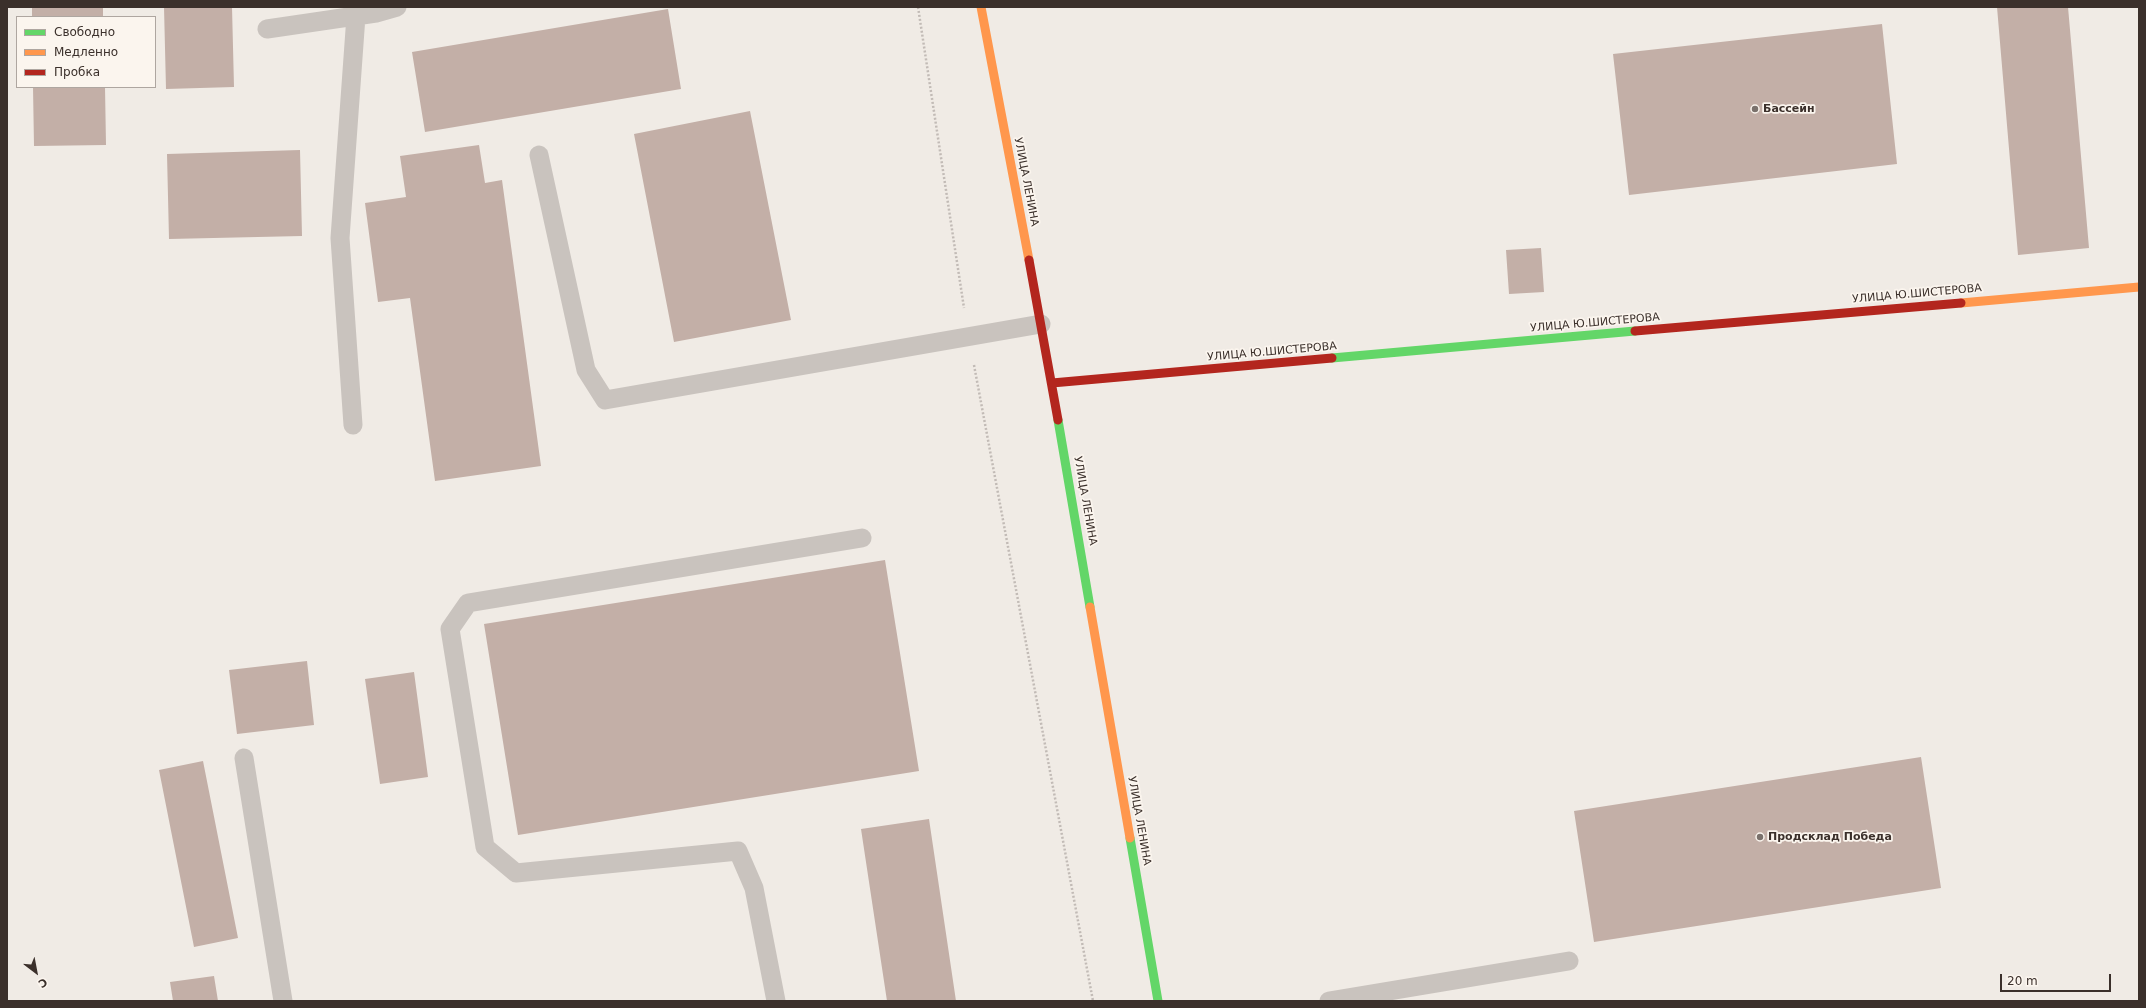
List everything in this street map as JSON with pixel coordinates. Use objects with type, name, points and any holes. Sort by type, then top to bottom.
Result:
[{"type":"street","name":"УЛИЦА ЛЕНИНА","points":[[981,7],[1052,384],[1158,1001]]},
{"type":"street","name":"УЛИЦА Ю.ШИСТЕРОВА","points":[[1052,384],[2139,287]]},
{"type":"lane","points":[[267,29],[356,16],[398,7]]},
{"type":"lane","points":[[353,425],[340,238],[356,16]]},
{"type":"lane","points":[[539,156],[586,370],[605,400],[1041,324]]},
{"type":"lane","points":[[776,1001],[754,888],[738,851],[516,873],[485,847],[450,629],[468,603],[862,538]]},
{"type":"lane","points":[[244,758],[283,1001]]},
{"type":"lane","points":[[1329,1001],[1569,961]]},
{"type":"path","points":[[918,7],[968,337],[1092,1001]]},
{"type":"building","points":[[32,7],[103,7],[103,16],[32,16]]},
{"type":"building","points":[[164,7],[232,7],[234,87],[166,89]]},
{"type":"building","points":[[1997,7],[2068,7],[2089,248],[2018,255]]},
{"type":"building","points":[[668,9],[681,89],[425,132],[412,52]]},
{"type":"building","name":"Бассейн","points":[[1882,24],[1897,164],[1629,195],[1613,54]]},
{"type":"building","points":[[33,88],[105,88],[106,145],[34,146]]},
{"type":"building","points":[[750,111],[791,320],[674,342],[634,134]]},
{"type":"building","points":[[479,145],[485,183],[502,180],[541,466],[435,481],[410,298],[378,302],[365,203],[406,197],[400,156]]},
{"type":"building","points":[[300,150],[302,236],[169,239],[167,154]]},
{"type":"building","points":[[1541,248],[1544,292],[1509,294],[1506,250]]},
{"type":"building","points":[[885,560],[919,771],[518,835],[484,624]]},
{"type":"building","points":[[307,661],[314,725],[237,734],[229,670]]},
{"type":"building","points":[[414,672],[428,777],[380,784],[365,679]]},
{"type":"building","points":[[1921,757],[1941,888],[1594,942],[1574,811]]},
{"type":"building","points":[[203,761],[238,938],[194,947],[159,770]]},
{"type":"building","points":[[929,819],[956,1001],[887,1001],[861,829]]},
{"type":"building","points":[[214,976],[218,1001],[173,1001],[170,982]]},
{"type":"traffic: fast","points":[[1332,358],[1635,331]]},
{"type":"traffic: fast","points":[[1058,420],[1090,607]]},
{"type":"traffic: fast","points":[[1130,838],[1158,1001]]},
{"type":"traffic: slow","points":[[981,7],[1029,260]]},
{"type":"traffic: slow","points":[[1961,303],[2139,287]]},
{"type":"traffic: slow","points":[[1090,607],[1130,838]]},
{"type":"traffic: jam","points":[[1029,260],[1058,420]]},
{"type":"traffic: jam","points":[[1635,331],[1961,303]]},
{"type":"traffic: jam","points":[[1052,383],[1332,358]]},
{"type":"place","name":"Бассейн","points":[[1755,109]]},
{"type":"place","name":"Продсклад Победа","points":[[1760,837]]}]
